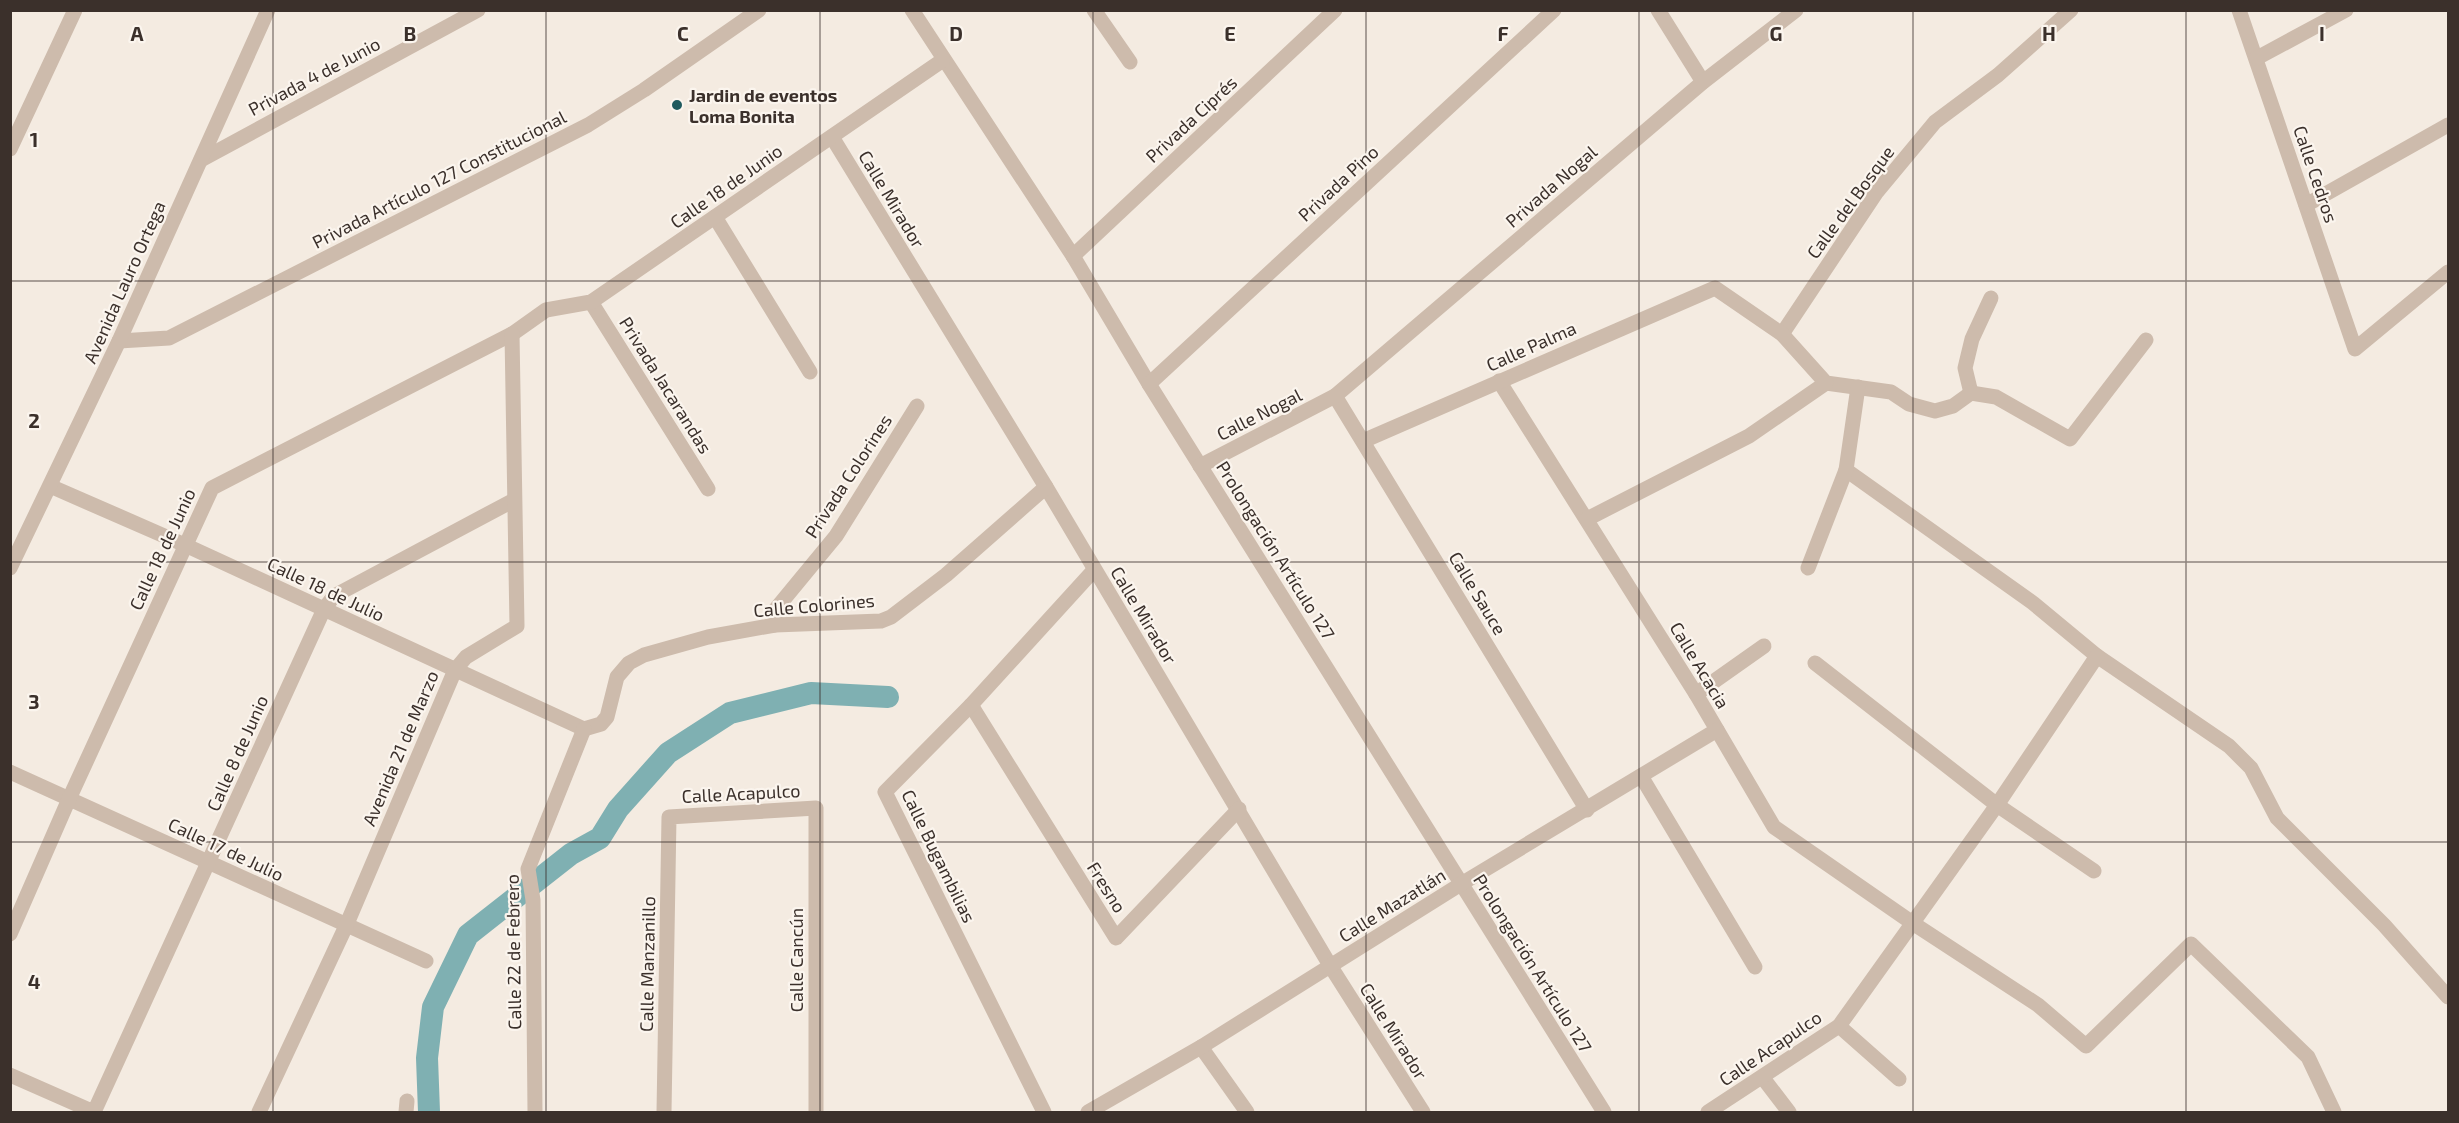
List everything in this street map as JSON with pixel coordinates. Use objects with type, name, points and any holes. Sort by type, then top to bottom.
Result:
[{"type":"street","points":[[10,149],[75,10]]},
{"type":"street","name":"Avenida Lauro Ortega","points":[[10,568],[119,341],[268,10]]},
{"type":"street","name":"Privada 4 de Junio","points":[[201,160],[478,10]]},
{"type":"street","name":"Privada Artículo 127 Constitucional","points":[[119,341],[169,338],[588,124],[654,83],[759,10]]},
{"type":"street","name":"Prolongación Artículo 127","points":[[912,10],[1073,256],[1149,384],[1604,1113]]},
{"type":"street","points":[[1094,10],[1130,62]]},
{"type":"street","name":"Privada Ciprés","points":[[1073,256],[1335,10]]},
{"type":"street","name":"Privada Pino","points":[[1149,384],[1554,10]]},
{"type":"street","points":[[1658,10],[1703,82]]},
{"type":"street","name":"Privada Nogal","points":[[1335,396],[1703,82],[1796,10]]},
{"type":"street","name":"Calle del Bosque","points":[[1782,334],[1876,193],[1935,122],[1998,75],[2071,10]]},
{"type":"street","name":"Calle Cedros","points":[[2239,10],[2355,350],[2448,272]]},
{"type":"street","points":[[2256,58],[2346,10]]},
{"type":"street","name":"Calle 18 de Junio","points":[[10,934],[69,799],[212,489],[512,334],[546,310],[591,302],[943,60]]},
{"type":"street","points":[[2306,205],[2448,125]]},
{"type":"street","name":"Calle Mirador","points":[[832,137],[1239,809],[1331,967],[1423,1113]]},
{"type":"street","points":[[715,217],[810,372]]},
{"type":"street","name":"Calle Palma","points":[[1363,441],[1715,288],[1782,334]]},
{"type":"street","points":[[1971,393],[1965,368],[1972,339],[1992,298]]},
{"type":"street","name":"Privada Jacarandas","points":[[591,302],[708,489]]},
{"type":"street","name":"Avenida 21 de Marzo","points":[[259,1113],[346,926],[455,670],[466,657],[517,626],[512,334]]},
{"type":"street","points":[[1782,334],[1826,383],[1891,392],[1909,404],[1935,411],[1953,406],[1971,393],[1996,397],[2070,440],[2146,339]]},
{"type":"street","name":"Calle Acacia","points":[[1499,381],[1696,694],[1774,827],[1914,924],[2038,1005],[2086,1046],[2191,944],[2308,1057],[2334,1113]]},
{"type":"street","points":[[1587,519],[1749,436],[1826,383]]},
{"type":"street","points":[[1808,568],[1846,470],[1858,387]]},
{"type":"street","name":"Calle Sauce","points":[[1335,396],[1587,810]]},
{"type":"street","name":"Calle Nogal","points":[[1200,466],[1335,396]]},
{"type":"street","name":"Privada Colorines","points":[[775,625],[775,609],[836,536],[917,406]]},
{"type":"street","points":[[1846,470],[2033,603],[2097,656],[2229,747],[2251,768],[2277,818],[2384,925],[2448,997]]},
{"type":"street","name":"Calle 18 de Julio","points":[[50,486],[185,545],[584,729]]},
{"type":"street","name":"Calle Colorines","points":[[584,729],[601,724],[608,717],[617,677],[637,659],[708,637],[775,625],[881,621],[891,617],[946,575],[1046,488]]},
{"type":"street","name":"Calle 8 de Junio","points":[[94,1113],[324,609],[334,596],[514,501]]},
{"type":"street","name":"Calle Bugambilias","points":[[1044,1113],[885,792],[971,705],[1094,570]]},
{"type":"street","points":[[1696,694],[1764,646]]},
{"type":"street","name":"Calle Acapulco","points":[[1708,1113],[1839,1026],[1997,805],[2097,656]]},
{"type":"street","points":[[1815,663],[1997,805],[2094,871]]},
{"type":"street","name":"Fresno","points":[[971,705],[1116,938],[1239,809]]},
{"type":"street","name":"Calle 22 de Febrero","points":[[535,1113],[533,900],[528,869],[584,729]]},
{"type":"street","name":"Calle Mazatlán","points":[[1088,1113],[1106,1107],[1461,884],[1717,730]]},
{"type":"street","name":"Calle 17 de Julio","points":[[10,772],[426,961]]},
{"type":"street","points":[[1641,776],[1755,967]]},
{"type":"street","name":"Calle Acapulco","points":[[669,817],[816,808]]},
{"type":"street","name":"Calle Cancún","points":[[816,808],[816,1113]]},
{"type":"street","name":"Calle Manzanillo","points":[[664,1113],[669,817]]},
{"type":"street","points":[[1839,1026],[1899,1078]]},
{"type":"street","points":[[1201,1047],[1247,1113]]},
{"type":"street","points":[[10,1075],[94,1113]]},
{"type":"street","points":[[1763,1078],[1789,1113]]},
{"type":"waterway","points":[[429,1112],[427,1058],[433,1007],[468,935],[571,854],[600,838],[618,809],[668,753],[730,713],[811,693],[888,697]]},
{"type":"place","name":"Jardin de eventos Loma Bonita","points":[[677,105]]}]
